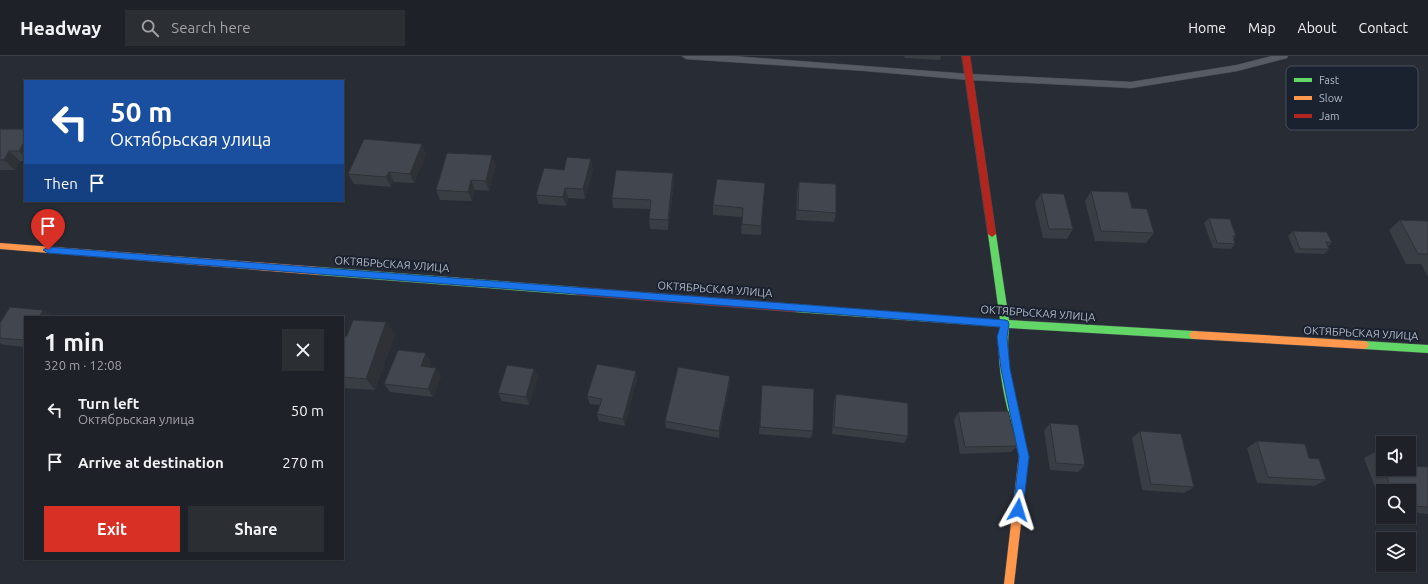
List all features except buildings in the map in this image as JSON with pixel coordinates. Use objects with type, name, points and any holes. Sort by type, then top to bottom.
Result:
[{"type":"street","points":[[966,56],[1005,324],[1002,337],[1006,369],[1024,457],[1009,584]]},
{"type":"street","name":"ОКТЯБРЬСКАЯ УЛИЦА","points":[[0,246],[1005,324],[1428,349]]},
{"type":"lane","points":[[686,56],[858,67],[969,77],[1131,85],[1237,68],[1284,56]]},
{"type":"traffic: fast","points":[[992,234],[1005,324],[1003,338],[1005,372],[1024,457],[1023,463]]},
{"type":"traffic: fast","points":[[319,271],[577,291]]},
{"type":"traffic: fast","points":[[795,308],[1005,324],[1194,335]]},
{"type":"traffic: fast","points":[[1364,345],[1428,349]]},
{"type":"traffic: slow","points":[[0,246],[319,271]]},
{"type":"traffic: slow","points":[[1194,335],[1364,345]]},
{"type":"traffic: slow","points":[[1009,584],[1023,463]]},
{"type":"traffic: jam","points":[[966,56],[992,234]]},
{"type":"traffic: jam","points":[[577,291],[795,308]]},
{"type":"route","points":[[48,250],[1005,324],[1002,337],[1006,369],[1024,457],[1018,510]]}]
